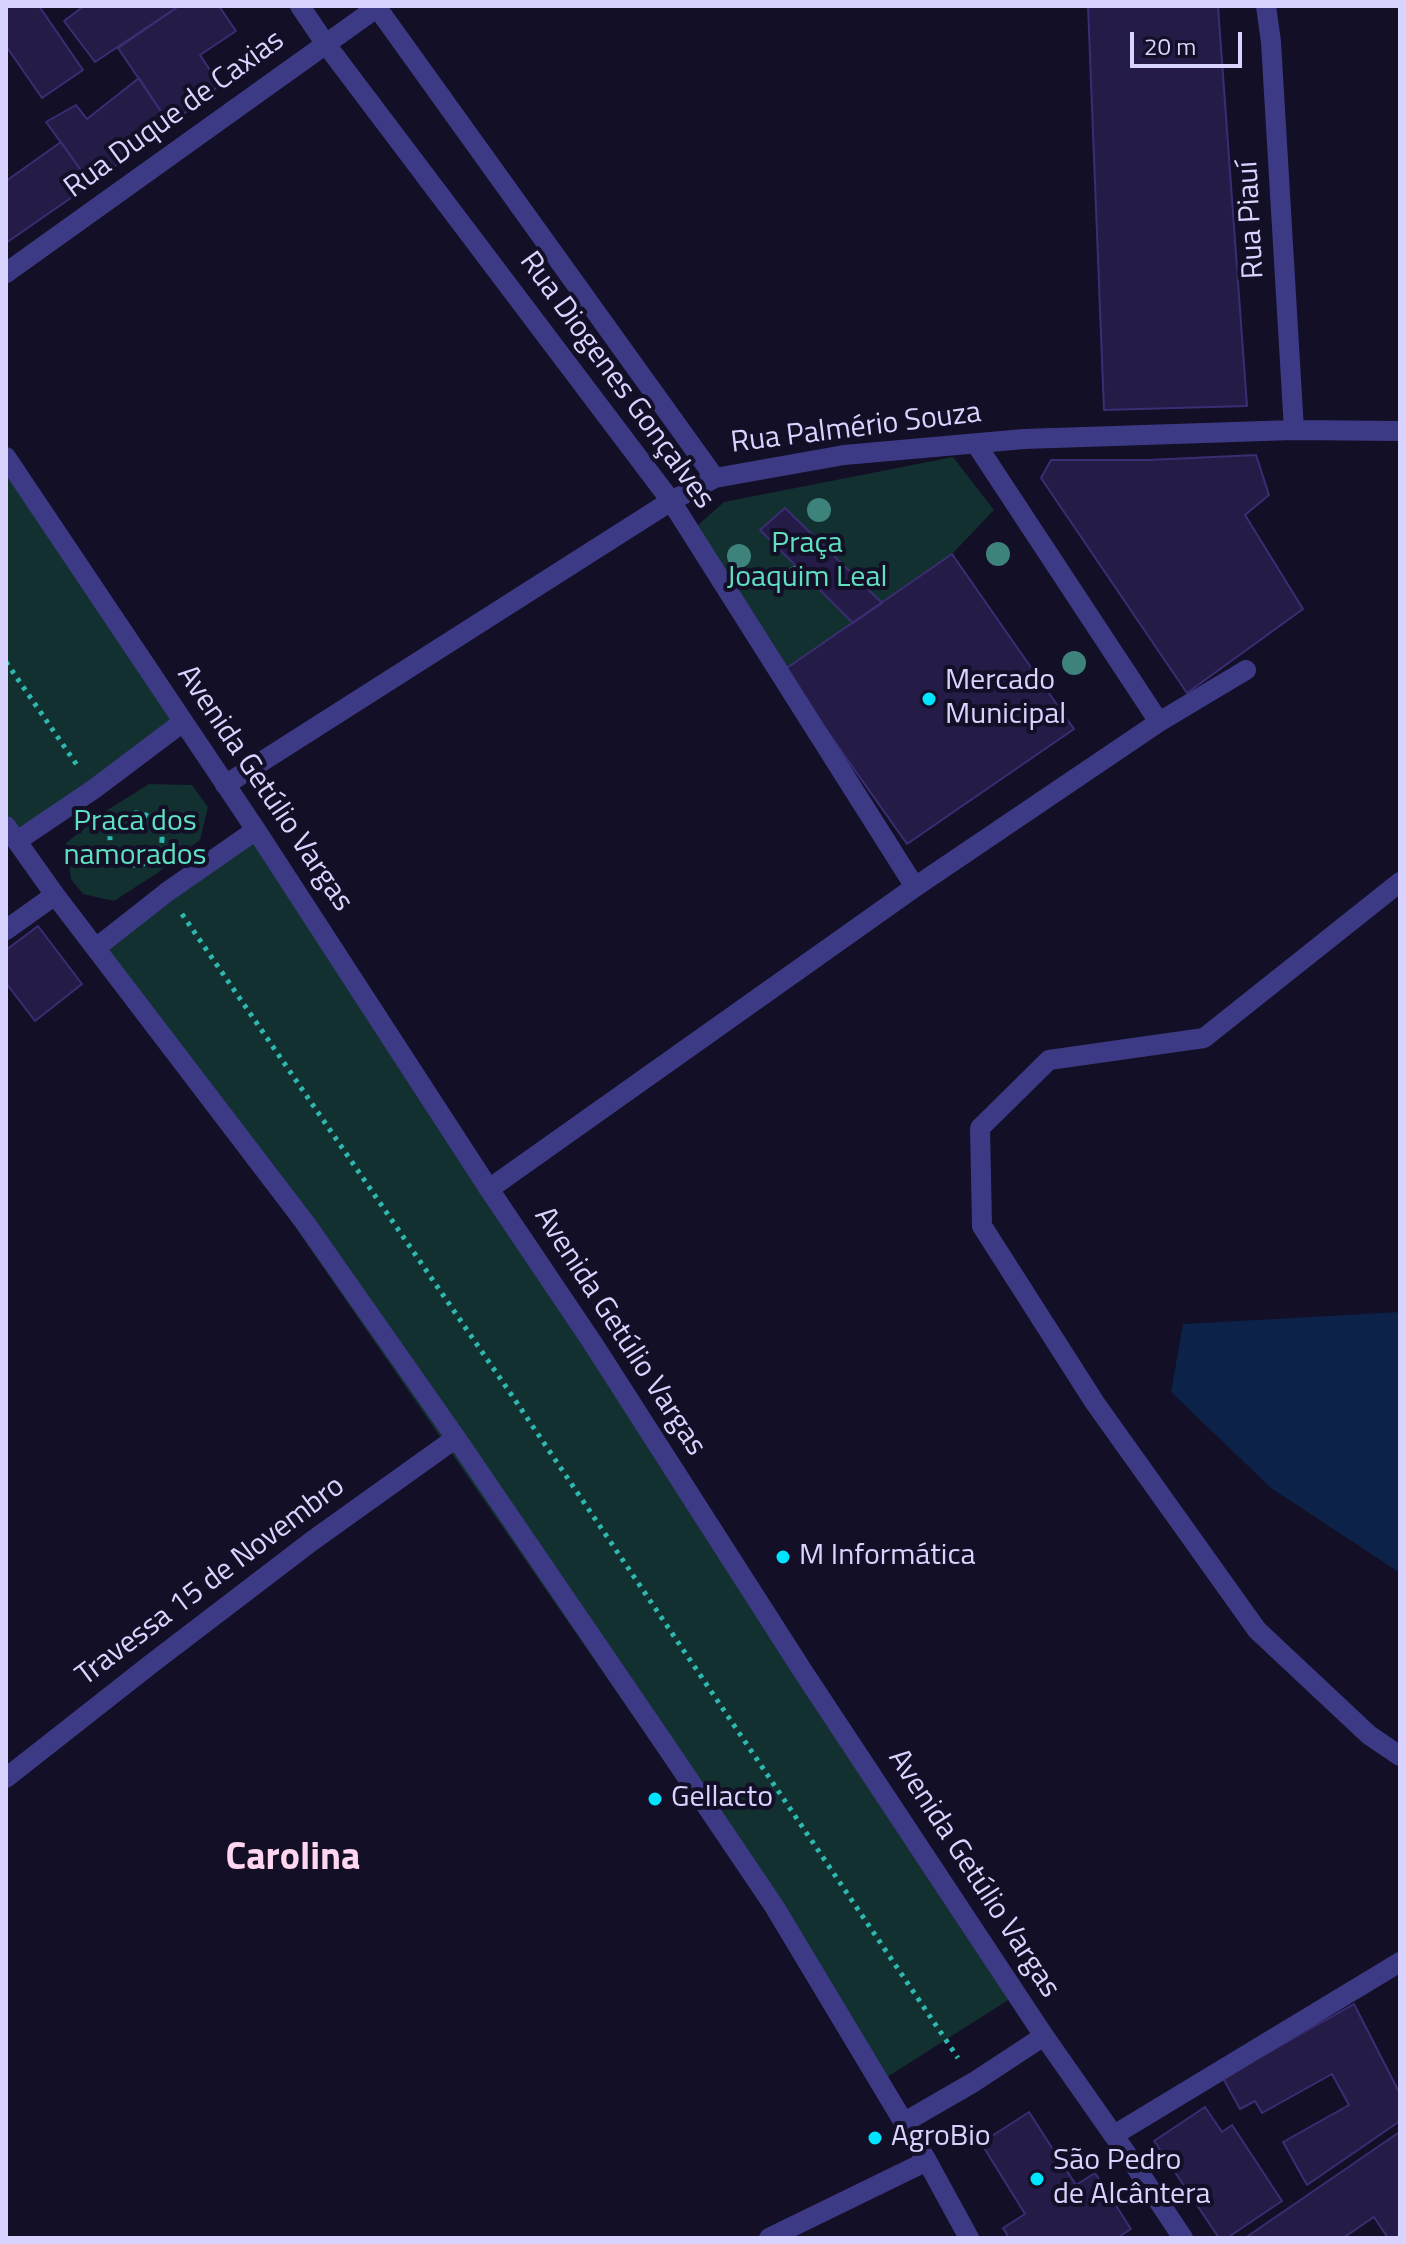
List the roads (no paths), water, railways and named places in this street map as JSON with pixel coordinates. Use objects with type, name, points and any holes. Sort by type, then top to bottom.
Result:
[{"type":"street","name":"Rua Diogenes Gonçalves","points":[[300,6],[671,501],[915,887]]},
{"type":"street","name":"Rua Piauí","points":[[1266,6],[1271,42],[1294,430]]},
{"type":"street","name":"Rua Diogenes Gonçalves","points":[[377,7],[715,478]]},
{"type":"street","name":"Rua Duque de Caxias","points":[[6,273],[377,7]]},
{"type":"street","name":"Rua Palmério Souza","points":[[225,785],[671,501],[715,478],[844,455],[1024,439],[1294,430],[1400,431]]},
{"type":"street","points":[[976,444],[1159,722]]},
{"type":"street","name":"Avenida Getúlio Vargas","points":[[6,457],[256,830],[592,1342],[804,1673],[1044,2036],[1183,2238]]},
{"type":"street","points":[[489,1189],[915,887],[1159,722],[1246,670]]},
{"type":"street","points":[[183,722],[94,789],[12,833],[55,895],[306,1224],[456,1438],[774,1906],[927,2161],[969,2238]]},
{"type":"street","points":[[97,947],[167,892],[256,830]]},
{"type":"street","points":[[1400,882],[1204,1038],[1049,1060],[980,1128],[982,1226],[1095,1403],[1257,1630],[1369,1735],[1400,1756]]},
{"type":"street","points":[[6,930],[55,895]]},
{"type":"street","name":"Travessa 15 de Novembro","points":[[6,1778],[312,1541],[456,1438]]},
{"type":"street","points":[[1114,2135],[1400,1962]]},
{"type":"street","points":[[903,2123],[1044,2036]]},
{"type":"street","points":[[769,2238],[927,2161]]},
{"type":"water","points":[[1400,1312],[1400,1573],[1271,1488],[1171,1392],[1183,1324]]},
{"type":"place","name":"Mercado Municipal","points":[[929,699]]},
{"type":"place","name":"M Informática","points":[[783,1557]]},
{"type":"place","name":"Gellacto","points":[[655,1799]]},
{"type":"place","name":"AgroBio","points":[[875,2138]]},
{"type":"place","name":"São Pedro de Alcântera","points":[[1037,2179]]},
{"type":"district","name":"Carolina","points":[[293,1860]]},
{"type":"park label","name":"Praça Joaquim Leal","points":[[807,562]]},
{"type":"park label","name":"Praca dos namorados","points":[[135,840]]}]
